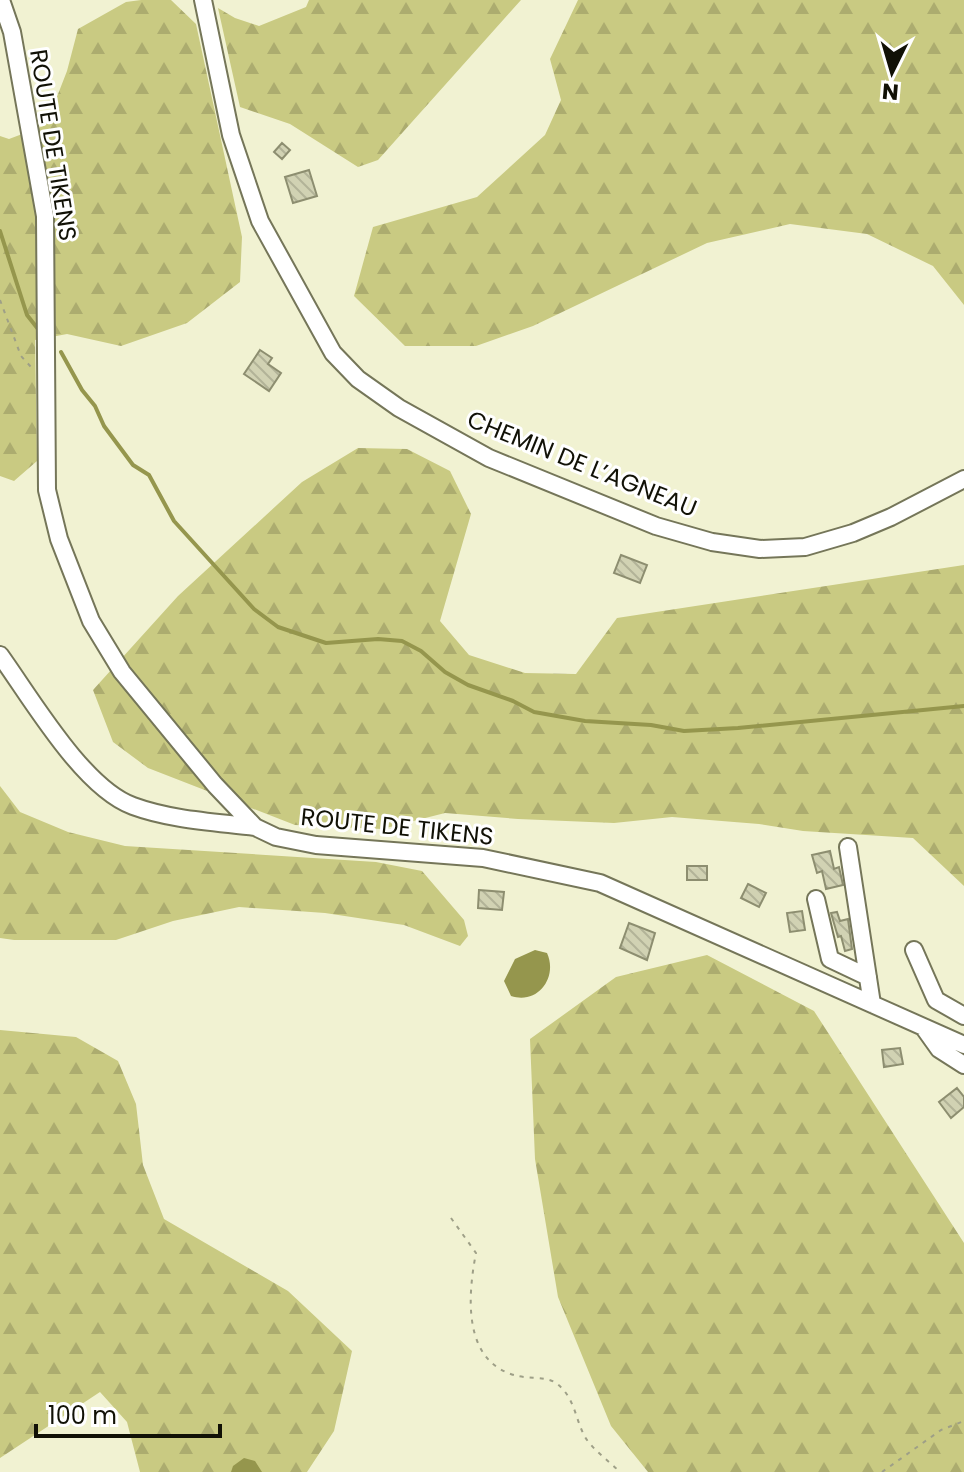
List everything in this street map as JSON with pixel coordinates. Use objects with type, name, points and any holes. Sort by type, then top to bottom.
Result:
[{"type":"street","name":"ROUTE DE TIKENS","points":[[1,0],[12,32],[45,216],[47,490],[59,539],[91,621],[122,672],[177,742],[255,827],[276,837],[316,845],[483,858],[600,883],[964,1045]]},
{"type":"street","name":"CHEMIN DE L’AGNEAU","points":[[203,0],[231,135],[260,221],[333,353],[358,379],[399,408],[489,458],[656,526],[712,542],[760,549],[805,547],[853,533],[964,479]]},
{"type":"street","points":[[0,655],[72,754],[103,790],[132,806],[179,817],[255,827]]},
{"type":"street","points":[[848,847],[872,1004]]},
{"type":"street","points":[[816,899],[830,959],[868,977]]},
{"type":"street","points":[[914,950],[936,1000],[964,1016]]},
{"type":"street","points":[[923,1027],[939,1049],[964,1065]]},
{"type":"path","points":[[0,300],[21,356],[45,377]]},
{"type":"path","points":[[451,1218],[476,1253],[471,1281],[470,1323],[487,1359],[511,1375],[555,1382],[572,1401],[586,1438],[620,1472]]},
{"type":"path","points":[[882,1472],[941,1430],[964,1421]]},
{"type":"green space","points":[[171,0],[196,24],[242,237],[240,282],[187,323],[121,346],[67,334],[35,340],[37,461],[14,481],[0,476],[0,136],[9,139],[46,125],[67,71],[78,29],[126,2]]},
{"type":"green space","points":[[309,0],[521,0],[378,160],[358,167],[290,124],[240,107],[218,8],[259,26],[306,7]]},
{"type":"green space","points":[[578,0],[964,0],[964,305],[933,266],[867,234],[790,224],[707,243],[533,326],[476,346],[405,346],[354,296],[373,227],[477,197],[545,135],[561,100],[550,59]]},
{"type":"green space","points":[[358,448],[407,449],[450,471],[471,514],[440,621],[469,655],[525,673],[576,674],[617,618],[964,565],[964,886],[913,838],[803,831],[672,817],[614,823],[445,813],[382,829],[295,825],[148,768],[113,742],[93,690],[178,596],[302,482]]},
{"type":"green space","points":[[0,786],[20,812],[68,832],[125,846],[376,862],[422,871],[464,920],[468,936],[460,946],[404,925],[325,913],[239,907],[173,921],[116,940],[0,938]]},
{"type":"green space","points":[[707,955],[814,1011],[964,1243],[964,1472],[648,1472],[611,1426],[558,1297],[535,1159],[530,1039],[616,977]]},
{"type":"green space","points":[[0,1030],[76,1037],[118,1061],[136,1104],[143,1165],[164,1219],[288,1291],[352,1351],[334,1431],[307,1472],[140,1472],[127,1422],[100,1392],[0,1458]]},
{"type":"shaded area","points":[[535,950],[547,953],[550,962],[548,980],[537,993],[521,998],[511,996],[504,981],[515,959]]},
{"type":"shaded area","points":[[244,1458],[255,1461],[262,1472],[231,1472],[233,1466]]},
{"type":"building","points":[[282,143],[290,150],[282,159],[274,152]]},
{"type":"building","points":[[309,170],[317,196],[293,203],[285,177]]},
{"type":"building","points":[[260,350],[272,358],[268,364],[281,373],[269,391],[244,374]]},
{"type":"building","points":[[621,555],[647,565],[640,583],[614,573]]},
{"type":"building","points":[[830,851],[834,869],[839,867],[843,885],[826,889],[822,871],[817,873],[812,855]]},
{"type":"building","points":[[687,866],[707,866],[707,880],[687,880]]},
{"type":"building","points":[[748,884],[766,893],[759,907],[741,898]]},
{"type":"building","points":[[479,890],[504,892],[502,910],[478,908]]},
{"type":"building","points":[[802,911],[805,930],[790,932],[787,913]]},
{"type":"building","points":[[837,912],[840,921],[848,919],[852,949],[845,951],[841,936],[838,937],[831,913]]},
{"type":"building","points":[[629,923],[655,933],[647,960],[620,948]]},
{"type":"building","points":[[900,1048],[903,1064],[884,1067],[882,1050]]},
{"type":"building","points":[[957,1088],[964,1097],[964,1107],[951,1118],[939,1102]]},
{"type":"waterway","points":[[0,231],[27,315],[38,329]]},
{"type":"waterway","points":[[61,352],[104,426],[133,465],[149,475],[174,521],[254,609],[278,627],[326,643],[378,639],[402,641],[468,685],[534,712],[585,721],[651,725],[684,731],[964,706]]}]
